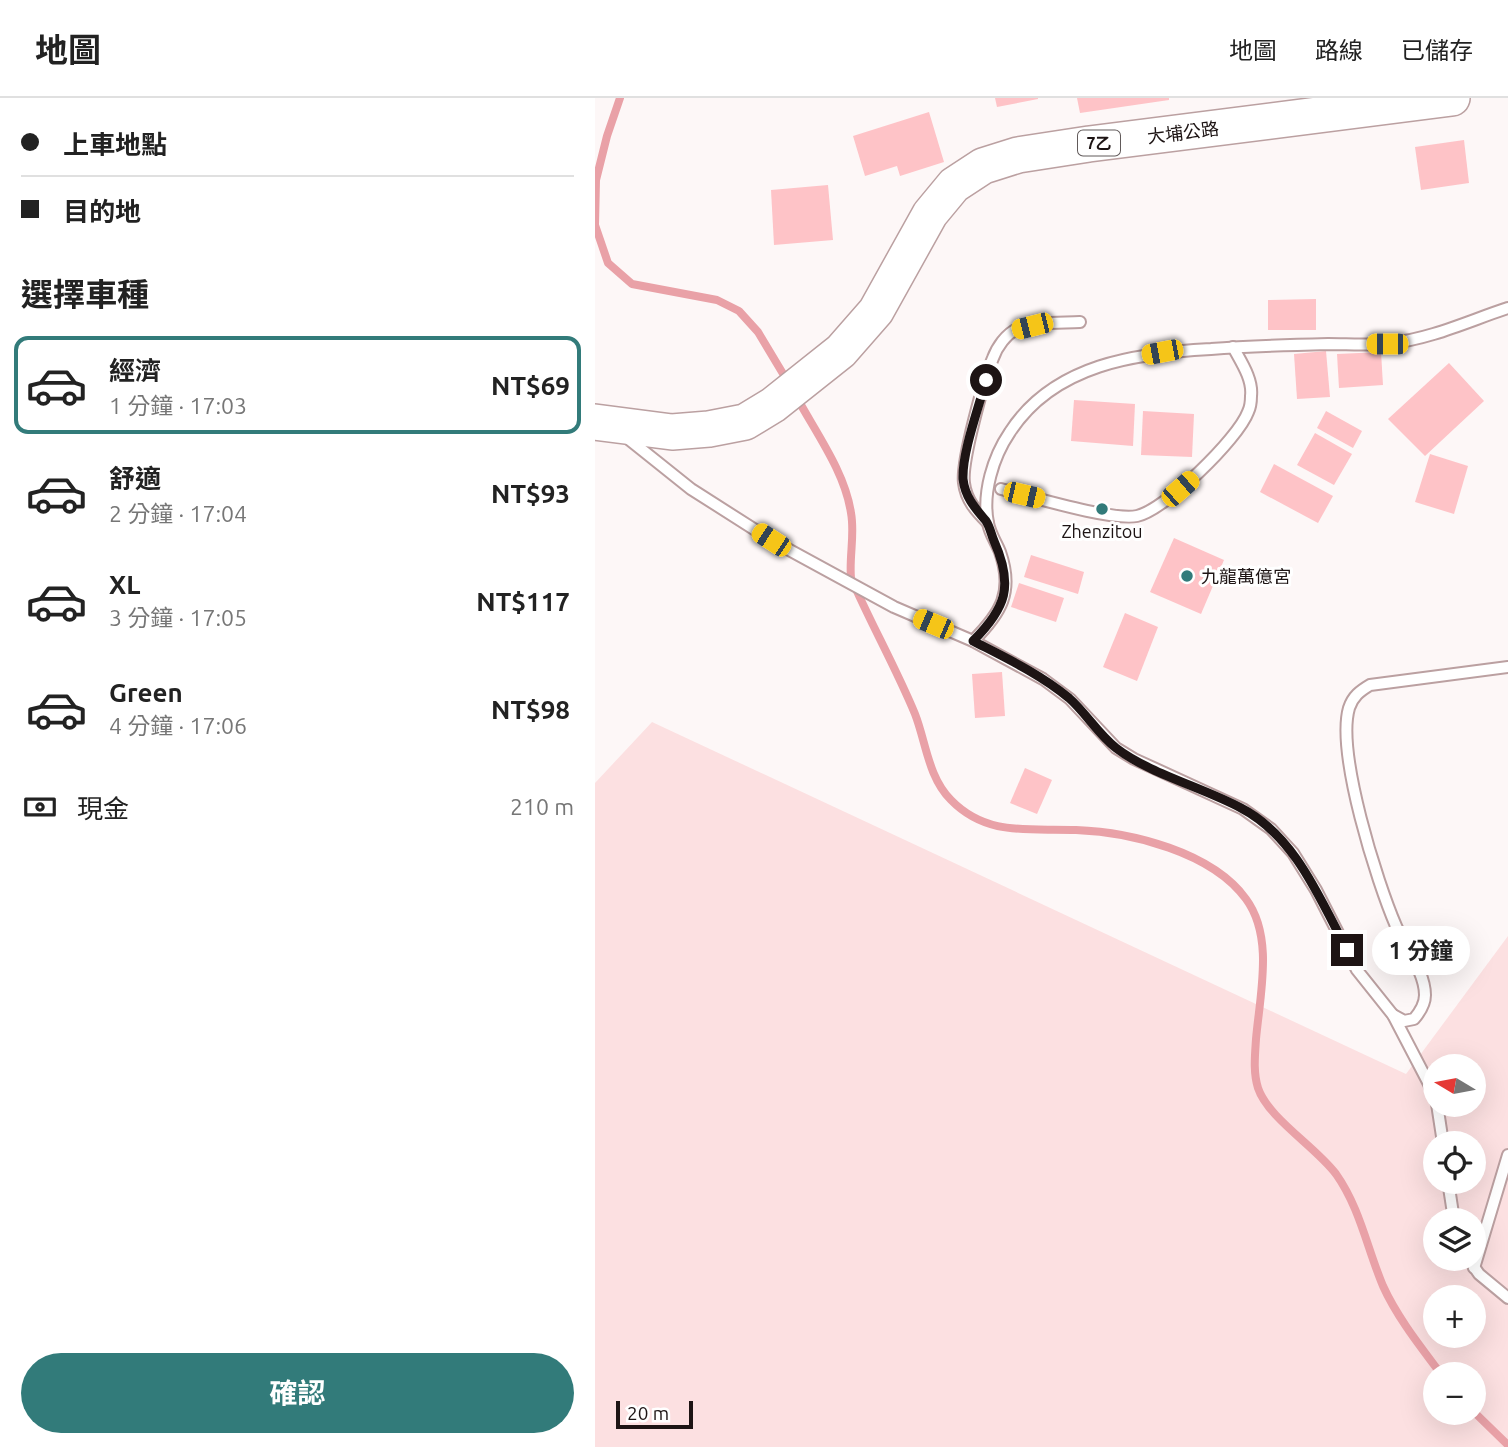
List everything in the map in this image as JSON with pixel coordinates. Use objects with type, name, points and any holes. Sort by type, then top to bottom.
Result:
[{"type":"main road","name":"大埔公路","points":[[601,422],[672,432],[709,429],[745,422],[773,405],[841,351],[876,311],[930,214],[954,185],[983,166],[1018,155],[1077,146],[1452,98]]},
{"type":"lane","points":[[988,523],[989,480],[1007,435],[1023,412],[1041,396],[1078,375],[1114,361],[1162,352],[1233,347],[1395,343],[1508,308]]},
{"type":"lane","points":[[973,641],[998,613],[1005,594],[1006,577],[1000,552],[988,523],[966,495],[963,480],[974,422],[993,358],[1003,341],[1016,330],[1080,322]]},
{"type":"lane","points":[[1001,489],[1116,516],[1136,516],[1151,511],[1191,480],[1238,429],[1248,412],[1252,394],[1248,377],[1233,347]]},
{"type":"lane","points":[[601,422],[691,489],[771,540],[894,607],[973,641],[1043,679],[1061,692],[1116,748],[1134,759],[1243,809],[1271,829],[1293,853],[1316,890],[1357,970],[1393,1015],[1423,1072]]},
{"type":"lane","points":[[1393,1015],[1404,1021],[1415,1019],[1421,1011],[1425,996],[1421,977],[1397,928],[1374,866],[1347,744],[1350,706],[1357,694],[1370,685],[1508,667]]},
{"type":"lane","points":[[1486,1219],[1508,1155]]},
{"type":"lane","points":[[1479,1271],[1508,1298]]},
{"type":"shaded area","points":[[652,722],[1406,1074],[1508,936],[1508,1447],[595,1447],[595,783]]},
{"type":"building","points":[[995,98],[1038,98],[1038,99],[997,107]]},
{"type":"building","points":[[1077,98],[1169,98],[1169,100],[1080,113]]},
{"type":"building","points":[[929,112],[944,162],[900,176],[897,166],[865,176],[853,136]]},
{"type":"building","points":[[1464,140],[1469,183],[1421,190],[1415,147]]},
{"type":"building","points":[[828,185],[833,240],[774,245],[771,190]]},
{"type":"building","points":[[1316,299],[1316,330],[1268,330],[1268,300]]},
{"type":"building","points":[[1326,351],[1330,397],[1297,399],[1294,354]]},
{"type":"building","points":[[1381,352],[1383,385],[1339,388],[1337,354]]},
{"type":"building","points":[[1449,363],[1484,401],[1425,456],[1388,419]]},
{"type":"building","points":[[1074,400],[1135,404],[1133,446],[1071,441]]},
{"type":"building","points":[[1143,411],[1194,414],[1192,457],[1141,455]]},
{"type":"building","points":[[1326,411],[1362,431],[1353,448],[1317,428]]},
{"type":"building","points":[[1315,433],[1352,454],[1334,485],[1297,465]]},
{"type":"building","points":[[1430,454],[1468,466],[1454,514],[1415,502]]},
{"type":"building","points":[[1274,464],[1333,496],[1318,523],[1260,492]]},
{"type":"building","name":"九龍萬億宮","points":[[1174,538],[1224,560],[1201,614],[1150,592]]},
{"type":"building","points":[[1031,555],[1084,572],[1078,594],[1024,577]]},
{"type":"building","points":[[1019,583],[1064,598],[1056,622],[1011,607]]},
{"type":"building","points":[[1125,613],[1158,627],[1137,681],[1103,667]]},
{"type":"building","points":[[1002,672],[1005,716],[975,718],[972,674]]},
{"type":"building","points":[[1025,768],[1052,780],[1037,814],[1010,803]]},
{"type":"waterway","points":[[620,98],[596,180],[595,225],[608,263],[632,284],[717,300],[739,311],[758,332],[788,382]]},
{"type":"waterway","points":[[796,396],[829,453],[848,498],[852,529],[851,578],[915,714],[937,781],[951,800],[965,812],[994,825],[1121,835],[1169,848],[1213,869],[1246,899],[1255,914],[1263,948],[1255,1057],[1258,1088],[1272,1110],[1336,1174],[1357,1214],[1389,1298],[1432,1362]]},
{"type":"waterway","points":[[1486,1424],[1508,1445]]},
{"type":"place","name":"Zhenzitou","points":[[1102,509]]},
{"type":"place","name":"九龍萬億宮","points":[[1187,576]]},
{"type":"route","points":[[986,380],[964,464],[963,480],[966,495],[988,523],[1000,552],[1006,577],[1005,594],[998,613],[973,641],[1057,689],[1070,699],[1116,748],[1134,759],[1243,809],[1271,829],[1293,853],[1347,950]]}]
